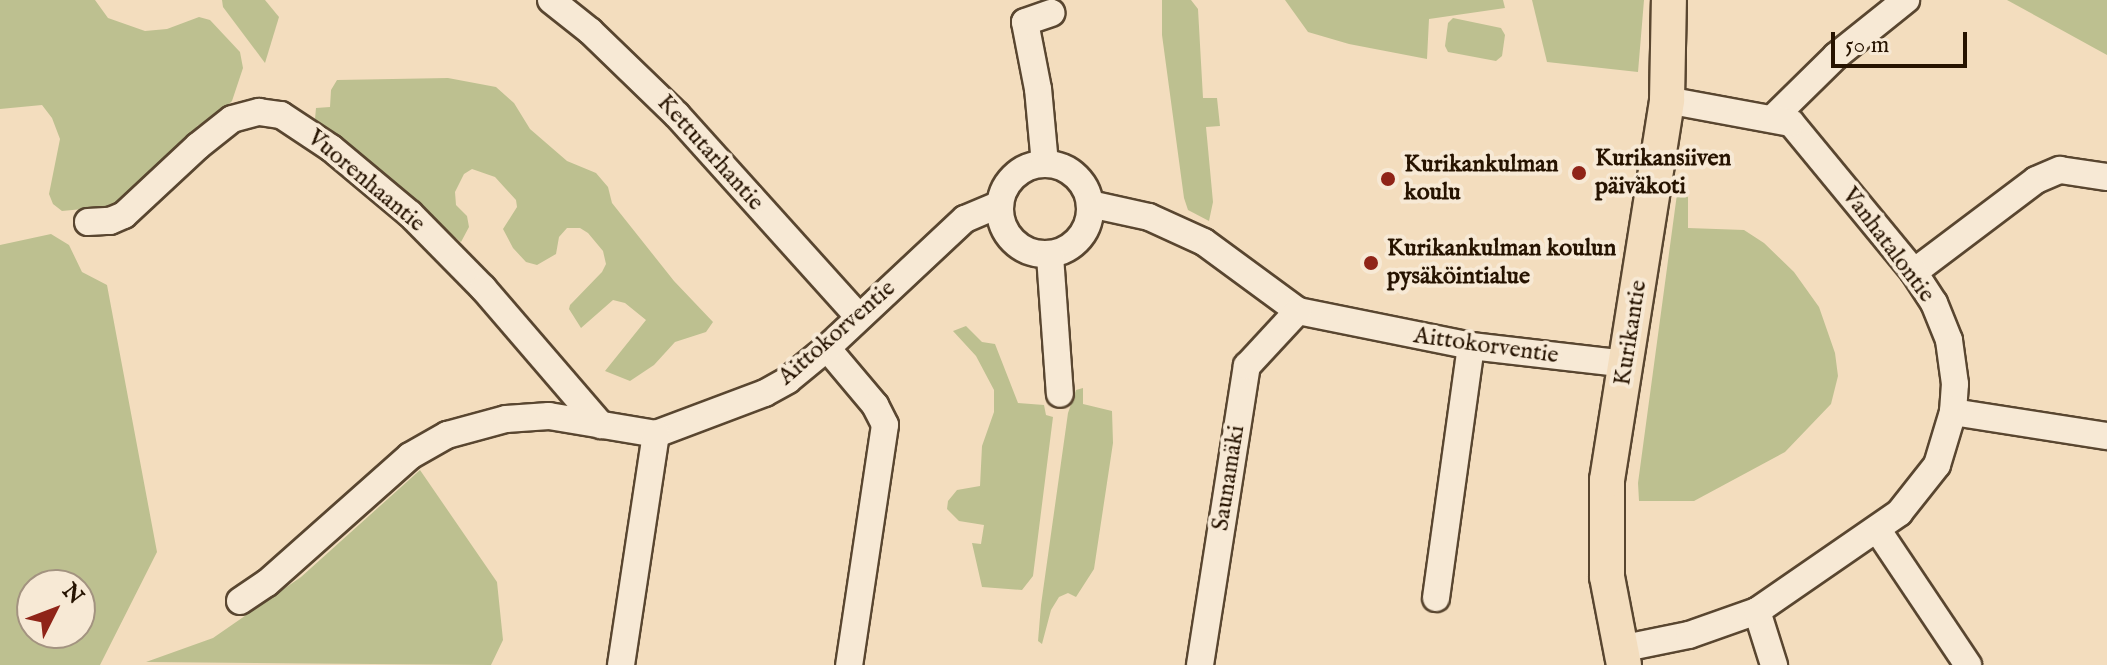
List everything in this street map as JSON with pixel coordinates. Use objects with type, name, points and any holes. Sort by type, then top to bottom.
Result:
[{"type":"main road","name":"Kurikantie","points":[[1622,657],[1607,577],[1605,511],[1667,100],[1669,0]]},
{"type":"street","name":"Kettutarhantie","points":[[551,0],[590,31],[655,92],[858,316]]},
{"type":"street","points":[[1774,117],[1836,56],[1906,0]]},
{"type":"street","points":[[1045,164],[1038,89],[1025,22],[1051,13]]},
{"type":"street","name":"Vanhatalontie","points":[[1622,657],[1757,611],[1899,513],[1937,465],[1953,412],[1955,384],[1949,340],[1934,303],[1914,272],[1799,130],[1791,123],[1774,117],[1667,100]]},
{"type":"street","name":"Vuorenhaantie","points":[[88,222],[110,221],[124,215],[198,146],[232,119],[259,112],[281,115],[331,148],[410,214],[483,288],[601,425]]},
{"type":"street","points":[[1045,164],[1064,168],[1076,176],[1088,193],[1090,204],[1083,234],[1065,250],[1050,256],[1017,244],[1006,232],[1000,204],[1012,178],[1029,167],[1045,164]]},
{"type":"street","points":[[1914,272],[2036,180],[2060,170],[2107,177]]},
{"type":"street","name":"Aittokorventie","points":[[240,601],[267,583],[410,456],[447,435],[526,416],[549,416],[656,434],[765,393],[788,380],[827,348],[965,219],[1000,204]]},
{"type":"street","name":"Aittokorventie","points":[[1090,204],[1149,217],[1204,242],[1298,311],[1471,346],[1626,364]]},
{"type":"street","points":[[1050,256],[1060,394]]},
{"type":"street","name":"Saunamäki","points":[[1200,665],[1247,366],[1298,311]]},
{"type":"street","points":[[1436,598],[1471,346]]},
{"type":"street","points":[[827,348],[875,405],[885,425],[849,665]]},
{"type":"street","points":[[1953,412],[2107,436]]},
{"type":"street","points":[[621,665],[656,434]]},
{"type":"street","points":[[1877,529],[1968,665]]},
{"type":"street","points":[[1757,611],[1774,665]]},
{"type":"green space","points":[[0,0],[95,0],[108,18],[145,31],[167,29],[199,17],[210,20],[240,52],[243,68],[232,101],[216,117],[197,126],[193,137],[126,200],[103,207],[62,211],[53,204],[49,194],[60,139],[52,118],[42,105],[0,109]]},
{"type":"green space","points":[[222,0],[265,0],[279,17],[265,63],[223,7]]},
{"type":"green space","points":[[1162,0],[1191,0],[1198,9],[1203,98],[1217,98],[1220,126],[1206,127],[1213,202],[1209,221],[1188,210],[1184,198],[1162,35]]},
{"type":"green space","points":[[1285,0],[1503,0],[1505,8],[1429,19],[1427,59],[1349,44],[1308,32]]},
{"type":"green space","points":[[1532,0],[1644,0],[1638,72],[1547,62]]},
{"type":"green space","points":[[2007,0],[2107,0],[2107,55]]},
{"type":"green space","points":[[1453,18],[1501,28],[1505,35],[1502,56],[1496,61],[1448,52],[1445,46],[1448,23]]},
{"type":"green space","points":[[448,78],[496,87],[514,103],[530,129],[567,161],[596,173],[608,187],[612,203],[674,281],[713,322],[706,332],[675,342],[654,365],[630,381],[605,371],[646,320],[625,303],[613,300],[581,328],[569,309],[570,305],[606,264],[603,251],[588,233],[580,228],[567,228],[559,237],[556,254],[537,265],[526,262],[513,248],[503,229],[517,207],[516,200],[495,177],[472,169],[464,174],[455,192],[456,205],[467,216],[469,227],[461,242],[336,142],[315,119],[316,108],[330,107],[331,90],[337,80]]},
{"type":"green space","points":[[1681,192],[1688,197],[1688,228],[1744,230],[1764,243],[1794,272],[1819,307],[1835,353],[1838,376],[1831,404],[1785,452],[1694,501],[1639,501],[1638,483],[1677,194]]},
{"type":"green space","points":[[51,234],[69,245],[82,272],[107,285],[157,552],[100,665],[0,665],[0,245]]},
{"type":"green space","points":[[966,326],[982,342],[995,344],[1018,403],[1044,405],[1046,415],[1053,417],[1033,576],[1022,590],[982,587],[972,543],[981,544],[984,525],[959,521],[947,509],[948,501],[957,490],[980,486],[982,446],[994,412],[994,390],[976,356],[953,331]]},
{"type":"green space","points":[[1083,388],[1083,404],[1112,411],[1113,443],[1094,569],[1076,597],[1068,593],[1059,597],[1051,610],[1042,644],[1038,641],[1041,605],[1068,413],[1076,390]]},
{"type":"green space","points":[[420,470],[497,582],[503,640],[491,665],[146,662],[213,638],[301,577]]},
{"type":"place","name":"Kurikansiiven päiväkoti","points":[[1579,173]]},
{"type":"place","name":"Kurikankulman koulu","points":[[1388,179]]},
{"type":"place","name":"Kurikankulman koulun pysäköintialue","points":[[1371,263]]}]
